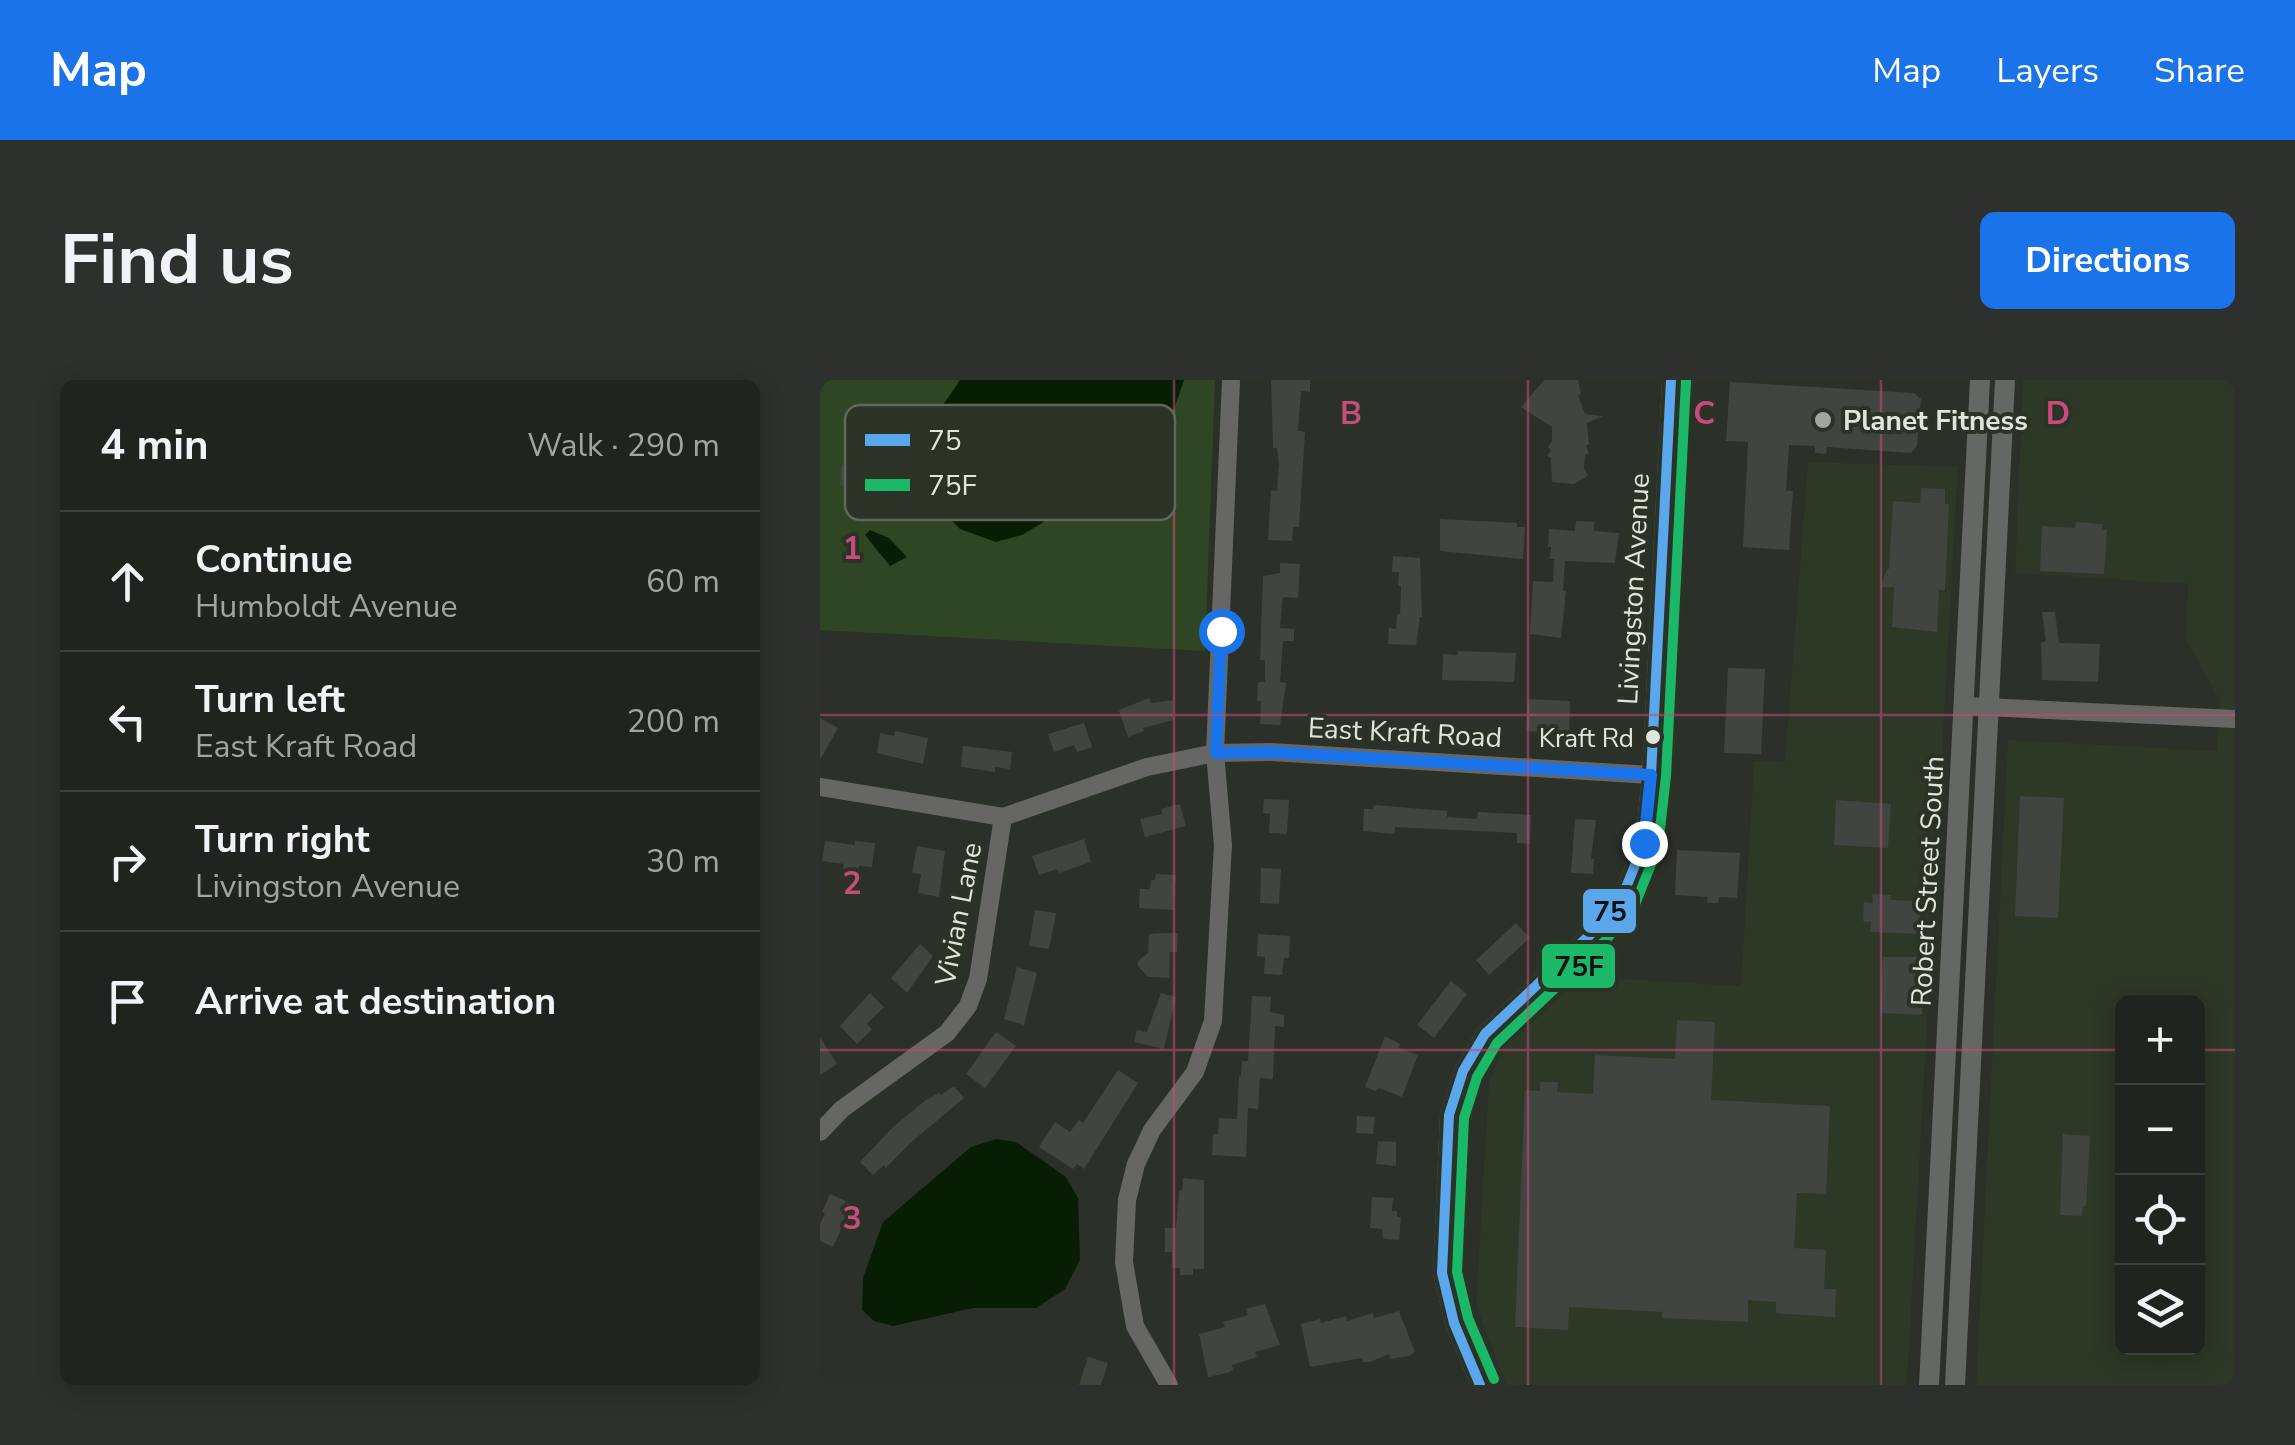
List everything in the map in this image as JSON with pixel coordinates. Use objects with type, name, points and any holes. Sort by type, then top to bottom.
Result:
[{"type":"main road","name":"Robert Street South","points":[[1928,1385],[1980,380]]},
{"type":"main road","name":"Robert Street South","points":[[1955,1385],[2005,380]]},
{"type":"street","points":[[1168,1385],[1134,1326],[1124,1262],[1127,1200],[1136,1164],[1152,1130],[1195,1072],[1213,1021],[1223,845],[1216,753],[1231,380]]},
{"type":"street","name":"Livingston Avenue","points":[[1480,1385],[1454,1324],[1442,1273],[1448,1115],[1463,1071],[1485,1034],[1594,931],[1623,895],[1644,843],[1651,775],[1670,380]]},
{"type":"street","points":[[1964,706],[2235,719]]},
{"type":"street","name":"East Kraft Road","points":[[1003,817],[1147,767],[1216,753],[1270,752],[1651,775]]},
{"type":"street","points":[[820,788],[1003,817]]},
{"type":"street","name":"Vivian Lane","points":[[820,1132],[842,1109],[947,1032],[968,1006],[978,979],[1003,817]]},
{"type":"shaded area","points":[[820,380],[1215,380],[1205,651],[820,630]]},
{"type":"shaded area","points":[[960,380],[1184,380],[1175,406],[943,405]]},
{"type":"shaded area","points":[[2023,380],[2235,380],[2235,1385],[1976,1385],[2008,740],[2217,751],[2220,700],[2186,641],[2188,584],[2015,573]]},
{"type":"shaded area","points":[[1808,462],[1958,467],[1907,1385],[1506,1385],[1476,1305],[1489,1081],[1508,1037],[1577,976],[1741,986],[1754,761],[1785,762]]},
{"type":"shaded area","points":[[951,520],[1047,520],[1022,535],[996,542],[960,529]]},
{"type":"shaded area","points":[[870,530],[889,538],[907,557],[890,566],[865,535]]},
{"type":"shaded area","points":[[996,1139],[1016,1142],[1066,1177],[1078,1198],[1080,1260],[1065,1289],[1036,1308],[973,1308],[893,1326],[874,1321],[862,1310],[863,1278],[883,1222],[971,1147]]},
{"type":"building","points":[[1271,380],[1310,380],[1310,392],[1301,391],[1298,431],[1305,432],[1299,527],[1293,527],[1292,541],[1268,540],[1271,490],[1277,491],[1279,465],[1277,448],[1273,448]]},
{"type":"building","points":[[1544,380],[1578,380],[1578,395],[1585,414],[1603,416],[1587,423],[1589,453],[1585,455],[1584,468],[1588,476],[1574,484],[1552,482],[1551,458],[1547,456],[1552,427],[1521,407]]},
{"type":"building","name":"Planet Fitness","points":[[1730,382],[1914,393],[1921,399],[1917,446],[1911,453],[1827,447],[1826,454],[1815,453],[1815,446],[1789,445],[1786,491],[1793,491],[1789,550],[1743,547],[1748,442],[1726,441]]},
{"type":"building","points":[[841,465],[845,465],[845,485],[840,485]]},
{"type":"building","points":[[1921,488],[1945,489],[1945,504],[1949,504],[1945,590],[1939,590],[1937,632],[1892,627],[1894,587],[1881,587],[1889,569],[1893,501],[1920,503]]},
{"type":"building","points":[[1440,519],[1517,523],[1517,527],[1525,527],[1523,559],[1440,551]]},
{"type":"building","points":[[1576,521],[1594,522],[1594,531],[1619,533],[1615,563],[1565,561],[1561,638],[1530,634],[1533,581],[1553,582],[1549,529],[1575,531]]},
{"type":"building","points":[[2076,522],[2102,524],[2102,530],[2107,530],[2104,574],[2040,571],[2042,526],[2075,528]]},
{"type":"building","points":[[1393,556],[1420,558],[1422,617],[1416,645],[1388,644],[1389,628],[1396,629],[1400,614],[1401,586],[1399,572],[1392,572]]},
{"type":"building","points":[[1280,563],[1300,564],[1298,598],[1283,597],[1282,602],[1280,628],[1294,629],[1294,641],[1283,641],[1280,682],[1286,683],[1280,725],[1260,724],[1258,682],[1265,682],[1265,660],[1260,660],[1263,576],[1280,573]]},
{"type":"building","points":[[2042,612],[2055,612],[2059,643],[2100,644],[2098,682],[2042,680],[2041,643],[2046,641]]},
{"type":"building","points":[[1458,651],[1516,653],[1514,682],[1442,680],[1443,654],[1458,655]]},
{"type":"building","points":[[1728,668],[1765,669],[1761,754],[1724,753]]},
{"type":"building","points":[[1149,698],[1151,703],[1173,700],[1173,720],[1143,728],[1144,731],[1128,737],[1119,710]]},
{"type":"building","points":[[1528,699],[1570,701],[1569,734],[1526,731]]},
{"type":"building","points":[[820,718],[838,728],[820,760]]},
{"type":"building","points":[[1084,723],[1092,747],[1077,752],[1074,745],[1054,752],[1048,734]]},
{"type":"building","points":[[895,731],[928,738],[923,764],[877,753],[880,733],[894,736]]},
{"type":"building","points":[[963,746],[1012,752],[1010,769],[995,767],[995,772],[961,767]]},
{"type":"building","points":[[2020,796],[2064,798],[2058,918],[2015,916]]},
{"type":"building","points":[[1264,799],[1289,800],[1287,834],[1269,833],[1270,814],[1263,813]]},
{"type":"building","points":[[1836,800],[1891,804],[1888,848],[1834,845]]},
{"type":"building","points":[[1180,804],[1186,826],[1145,837],[1140,819],[1162,814],[1161,809]]},
{"type":"building","points":[[1374,805],[1447,811],[1447,817],[1477,819],[1478,812],[1531,815],[1530,844],[1517,843],[1517,833],[1395,827],[1394,834],[1363,831],[1364,809],[1373,809]]},
{"type":"building","points":[[1575,819],[1596,820],[1593,874],[1571,873]]},
{"type":"building","points":[[1084,839],[1091,862],[1039,875],[1032,856]]},
{"type":"building","points":[[825,841],[875,843],[872,867],[859,866],[859,871],[822,861]]},
{"type":"building","points":[[917,846],[945,851],[939,897],[918,893],[921,874],[912,873]]},
{"type":"building","points":[[1677,850],[1740,853],[1737,898],[1719,897],[1718,903],[1707,903],[1708,897],[1675,895]]},
{"type":"building","points":[[1261,868],[1281,869],[1279,904],[1260,903]]},
{"type":"building","points":[[1156,874],[1176,875],[1173,910],[1139,908],[1140,889],[1150,889]]},
{"type":"building","points":[[1872,894],[1891,895],[1890,900],[1921,901],[1919,934],[1870,932],[1871,922],[1863,921],[1864,902],[1873,903]]},
{"type":"building","points":[[1035,910],[1056,913],[1049,949],[1029,946]]},
{"type":"building","points":[[1516,923],[1530,938],[1489,975],[1476,960]]},
{"type":"building","points":[[1178,933],[1177,952],[1170,952],[1169,978],[1148,977],[1138,961],[1148,953],[1149,934]]},
{"type":"building","points":[[1258,934],[1290,936],[1289,958],[1284,958],[1282,975],[1264,974],[1265,957],[1257,956]]},
{"type":"building","points":[[920,944],[933,956],[907,993],[891,978]]},
{"type":"building","points":[[1883,957],[1925,957],[1922,1015],[1880,1013]]},
{"type":"building","points":[[1017,967],[1037,973],[1024,1025],[1004,1019]]},
{"type":"building","points":[[1451,981],[1467,994],[1434,1038],[1417,1025]]},
{"type":"building","points":[[870,993],[884,1007],[867,1024],[872,1029],[857,1044],[840,1026]]},
{"type":"building","points":[[1161,993],[1176,997],[1164,1049],[1134,1042],[1137,1030],[1147,1032]]},
{"type":"building","points":[[1252,996],[1271,997],[1270,1012],[1284,1015],[1284,1027],[1275,1026],[1273,1079],[1260,1078],[1258,1109],[1248,1108],[1246,1157],[1212,1155],[1219,1118],[1237,1119],[1239,1076],[1242,1061],[1248,1061]]},
{"type":"building","points":[[1677,1020],[1715,1022],[1711,1100],[1830,1106],[1826,1194],[1797,1193],[1794,1248],[1826,1250],[1824,1289],[1836,1289],[1835,1317],[1776,1313],[1776,1302],[1748,1300],[1748,1322],[1662,1318],[1662,1312],[1569,1307],[1568,1330],[1515,1327],[1525,1090],[1540,1091],[1540,1082],[1558,1082],[1557,1092],[1593,1094],[1595,1055],[1675,1059]]},
{"type":"building","points":[[996,1032],[1016,1046],[985,1088],[966,1074]]},
{"type":"building","points":[[1385,1036],[1400,1044],[1399,1048],[1418,1055],[1402,1097],[1365,1087]]},
{"type":"building","points":[[820,1037],[837,1064],[820,1075]]},
{"type":"building","points":[[1118,1070],[1138,1083],[1084,1169],[1077,1164],[1073,1169],[1039,1147],[1055,1122],[1070,1132],[1079,1120],[1083,1123]]},
{"type":"building","points":[[954,1086],[964,1098],[886,1168],[884,1165],[873,1175],[860,1162],[926,1100]]},
{"type":"building","points":[[1357,1116],[1375,1117],[1373,1134],[1356,1133]]},
{"type":"building","points":[[2063,1134],[2090,1136],[2082,1216],[2060,1215]]},
{"type":"building","points":[[1378,1141],[1396,1142],[1396,1166],[1376,1164]]},
{"type":"building","points":[[1183,1178],[1204,1180],[1204,1269],[1193,1269],[1193,1275],[1180,1275],[1180,1268],[1172,1268],[1172,1252],[1165,1252],[1165,1228],[1176,1228]]},
{"type":"building","points":[[830,1194],[846,1201],[844,1205],[851,1208],[833,1247],[820,1241],[825,1213],[822,1212]]},
{"type":"building","points":[[1372,1197],[1393,1198],[1392,1211],[1401,1217],[1399,1240],[1383,1239],[1382,1229],[1370,1228]]},
{"type":"building","points":[[1265,1304],[1280,1345],[1255,1352],[1257,1357],[1232,1365],[1233,1370],[1227,1373],[1208,1377],[1199,1334],[1225,1327],[1223,1322],[1248,1315],[1246,1309]]},
{"type":"building","points":[[1399,1311],[1415,1352],[1409,1356],[1390,1359],[1389,1354],[1370,1362],[1363,1362],[1362,1358],[1310,1367],[1301,1324],[1346,1316],[1347,1321],[1373,1313],[1374,1318]]},
{"type":"building","points":[[1088,1357],[1108,1363],[1101,1385],[1079,1385]]},
{"type":"transit line","name":"75","points":[[1480,1385],[1454,1323],[1442,1273],[1449,1115],[1463,1071],[1485,1034],[1594,931],[1623,895],[1644,843],[1651,775],[1671,380]]},
{"type":"transit line","name":"75F","points":[[1494,1379],[1468,1318],[1457,1272],[1464,1118],[1477,1077],[1497,1043],[1606,940],[1636,902],[1658,847],[1666,776],[1686,381]]},
{"type":"place","name":"Planet Fitness","points":[[1823,420]]},
{"type":"place","name":"Kraft Rd","points":[[1653,737]]},
{"type":"route","points":[[1221,631],[1216,753],[1270,752],[1651,775],[1644,843]]}]
